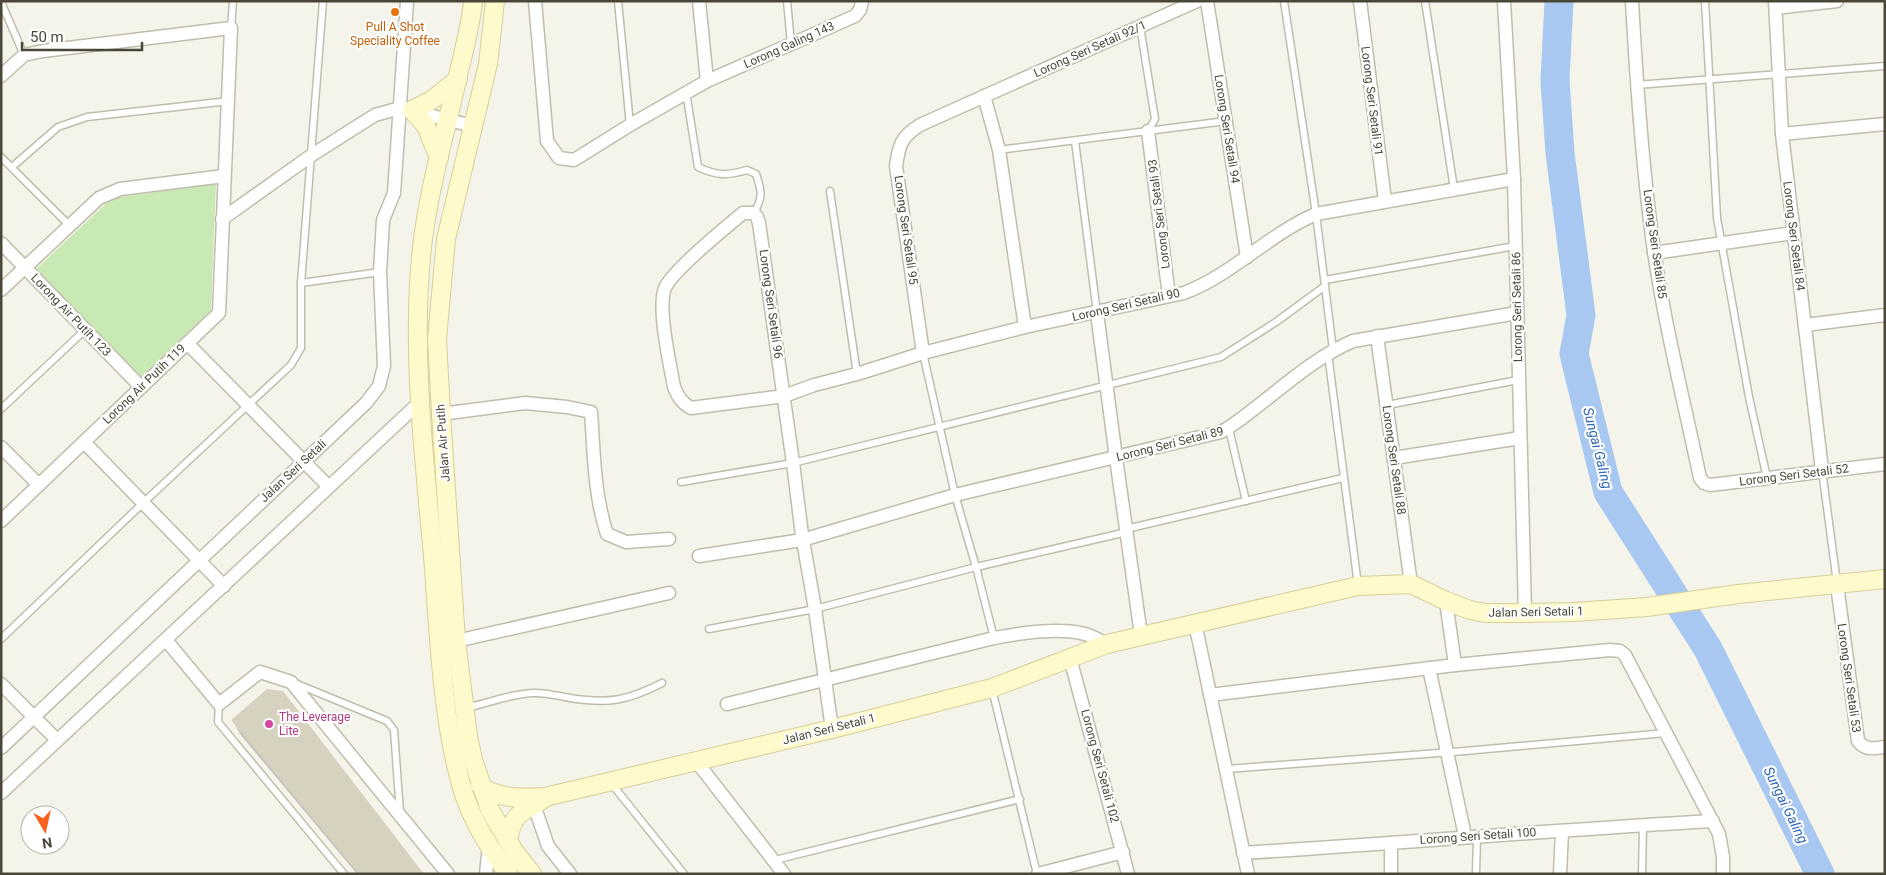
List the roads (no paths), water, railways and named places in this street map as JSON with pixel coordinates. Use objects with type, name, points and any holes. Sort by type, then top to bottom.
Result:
[{"type":"street","name":"Jalan Seri Setali","points":[[1,748],[366,403],[378,386],[384,366],[380,272],[383,220],[394,193],[406,109],[407,1]]},
{"type":"street","name":"Jalan Air Putih","points":[[473,1],[458,78],[428,206],[422,248],[419,291],[420,402],[440,643],[451,739],[462,789],[473,817],[509,874]]},
{"type":"street","name":"Jalan Air Putih","points":[[495,1],[488,64],[446,239],[437,339],[440,414],[456,641],[472,760],[490,810],[508,841],[532,874]]},
{"type":"street","name":"Lorong Galing 143","points":[[535,1],[547,141],[559,158],[574,160],[707,81],[855,16],[860,10],[862,1]]},
{"type":"street","points":[[699,1],[707,81]]},
{"type":"street","name":"Lorong Seri Setali 92/1","points":[[984,96],[1197,1]]},
{"type":"street","name":"Lorong Seri Setali 94","points":[[1207,1],[1247,257]]},
{"type":"street","name":"Lorong Seri Setali 91","points":[[1360,1],[1385,200]]},
{"type":"street","name":"Lorong Seri Setali 86","points":[[1504,1],[1514,178],[1525,613]]},
{"type":"street","name":"Lorong Seri Setali 85","points":[[1632,1],[1636,85],[1654,253],[1700,478],[1704,483]]},
{"type":"street","points":[[1775,5],[1837,1]]},
{"type":"street","name":"Lorong Seri Setali 84","points":[[1775,5],[1782,134],[1822,470]]},
{"type":"street","points":[[1,76],[24,55],[43,51],[231,28]]},
{"type":"street","name":"Lorong Air Putih 119","points":[[1,521],[219,313],[231,28]]},
{"type":"street","points":[[222,218],[312,155],[375,115],[406,109],[432,100],[458,78]]},
{"type":"street","points":[[984,96],[999,150],[1025,327]]},
{"type":"street","name":"Lorong Seri Setali 95","points":[[923,353],[896,166],[898,150],[902,140],[909,131],[984,96]]},
{"type":"street","points":[[406,109],[448,118],[473,126]]},
{"type":"street","points":[[406,109],[426,126],[432,136],[439,158]]},
{"type":"street","points":[[1782,134],[1885,124]]},
{"type":"street","name":"Lorong Seri Setali 93","points":[[1148,131],[1169,296]]},
{"type":"street","points":[[1,290],[99,198],[120,189],[224,176]]},
{"type":"street","name":"Lorong Seri Setali 90","points":[[754,213],[743,213],[672,276],[664,291],[662,308],[674,388],[683,403],[691,408],[784,396],[814,385],[857,374],[923,353],[1025,327],[1098,313],[1169,296],[1194,289],[1304,219],[1316,214],[1514,178]]},
{"type":"street","name":"Lorong Seri Setali 96","points":[[754,213],[759,223],[784,396],[802,540],[815,609],[832,729]]},
{"type":"street","points":[[1654,253],[1793,234]]},
{"type":"street","name":"Lorong Air Putih 123","points":[[1,242],[141,387]]},
{"type":"street","points":[[1098,313],[1141,635]]},
{"type":"street","name":"Lorong Seri Setali 89","points":[[699,556],[802,540],[955,495],[1221,432],[1229,428],[1330,351],[1353,341],[1517,313]]},
{"type":"street","points":[[1805,325],[1885,315]]},
{"type":"street","name":"Lorong Seri Setali 88","points":[[1377,336],[1411,584]]},
{"type":"street","points":[[187,343],[328,486]]},
{"type":"street","points":[[1,793],[420,402]]},
{"type":"street","points":[[440,414],[525,403],[567,407],[591,412],[600,514],[607,534],[626,542],[669,539]]},
{"type":"street","points":[[1394,458],[1520,438]]},
{"type":"street","points":[[84,442],[224,586]]},
{"type":"street","points":[[1,447],[38,485]]},
{"type":"street","name":"Lorong Seri Setali 52","points":[[1704,483],[1710,485],[1822,470],[1885,464]]},
{"type":"street","name":"Jalan Seri Setali 1","points":[[508,841],[515,817],[540,801],[992,688],[1107,644],[1141,635],[1358,586],[1411,584],[1470,610],[1485,613],[1525,613],[1647,607],[1738,594],[1885,579]]},
{"type":"street","name":"Lorong Seri Setali 53","points":[[1837,585],[1858,741],[1862,747],[1868,749],[1885,747]]},
{"type":"street","points":[[456,641],[669,593]]},
{"type":"street","points":[[1446,601],[1455,665]]},
{"type":"street","points":[[1195,623],[1248,874]]},
{"type":"street","points":[[727,704],[1019,633],[1065,631],[1085,634],[1107,644]]},
{"type":"street","points":[[166,640],[218,704],[260,672],[291,682],[448,874]]},
{"type":"street","points":[[1210,695],[1455,665],[1610,650],[1620,651],[1626,656],[1720,834],[1723,874]]},
{"type":"street","name":"Lorong Seri Setali 102","points":[[1070,658],[1128,874]]},
{"type":"street","points":[[1429,668],[1448,752],[1471,836]]},
{"type":"street","points":[[1,684],[57,740]]},
{"type":"street","points":[[696,761],[784,874]]},
{"type":"street","name":"Jalan Seri Setali 1","points":[[480,785],[489,792],[498,795],[540,801]]},
{"type":"street","points":[[540,801],[548,846],[570,874]]},
{"type":"street","name":"Lorong Seri Setali 100","points":[[1244,853],[1471,836],[1713,821]]},
{"type":"street","points":[[1560,874],[1562,831]]},
{"type":"street","points":[[1390,843],[1390,874]]},
{"type":"street","points":[[486,874],[489,845]]},
{"type":"street","points":[[1037,874],[1123,852]]},
{"type":"lane","points":[[231,28],[233,1]]},
{"type":"lane","points":[[1,639],[143,503],[249,406],[291,365],[301,348],[301,283],[323,1]]},
{"type":"lane","points":[[618,1],[630,125]]},
{"type":"lane","points":[[787,1],[791,44]]},
{"type":"lane","points":[[1284,1],[1325,283],[1330,351],[1358,586]]},
{"type":"lane","points":[[1425,1],[1454,189]]},
{"type":"lane","points":[[1705,1],[1717,218],[1749,397],[1767,478]]},
{"type":"lane","points":[[1,2],[24,55]]},
{"type":"lane","points":[[1140,26],[1155,119],[1148,131]]},
{"type":"lane","points":[[1636,85],[1885,66]]},
{"type":"lane","points":[[686,92],[698,167],[713,174],[727,175],[747,170],[756,174],[762,189],[761,200],[754,213]]},
{"type":"lane","points":[[12,167],[58,127],[87,117],[229,100]]},
{"type":"lane","points":[[999,150],[1226,121]]},
{"type":"lane","points":[[1075,141],[1098,313]]},
{"type":"lane","points":[[1,157],[70,226]]},
{"type":"lane","points":[[830,191],[857,374]]},
{"type":"lane","points":[[681,482],[793,463],[1221,357],[1276,322],[1325,283],[1515,246]]},
{"type":"lane","points":[[301,283],[380,272]]},
{"type":"lane","points":[[1,409],[86,329]]},
{"type":"lane","points":[[923,353],[955,495],[994,638]]},
{"type":"lane","points":[[1386,405],[1518,380]]},
{"type":"lane","points":[[1229,428],[1246,501]]},
{"type":"lane","points":[[1822,470],[1837,585]]},
{"type":"lane","points":[[709,629],[815,609],[976,567],[1344,478]]},
{"type":"lane","points":[[291,682],[387,721],[394,730],[400,814]]},
{"type":"lane","points":[[464,708],[489,703],[504,697],[533,693],[588,701],[622,700],[662,683]]},
{"type":"lane","points":[[992,688],[1037,874]]},
{"type":"lane","points":[[218,704],[218,722],[344,874]]},
{"type":"lane","points":[[1227,768],[1448,752],[1666,733]]},
{"type":"lane","points":[[611,782],[684,874]]},
{"type":"lane","points":[[774,860],[1020,799]]},
{"type":"lane","points":[[1642,874],[1644,825]]},
{"type":"lane","points":[[1471,836],[1476,874]]},
{"type":"waterway","name":"Sungai Galing","points":[[1559,1],[1555,80],[1560,153],[1581,315],[1574,354],[1608,492],[1708,649],[1820,874]]},
{"type":"place","name":"Pull A Shot Speciality Coffee","points":[[395,12]]},
{"type":"place","name":"The Leverage Lite","points":[[269,724]]}]
